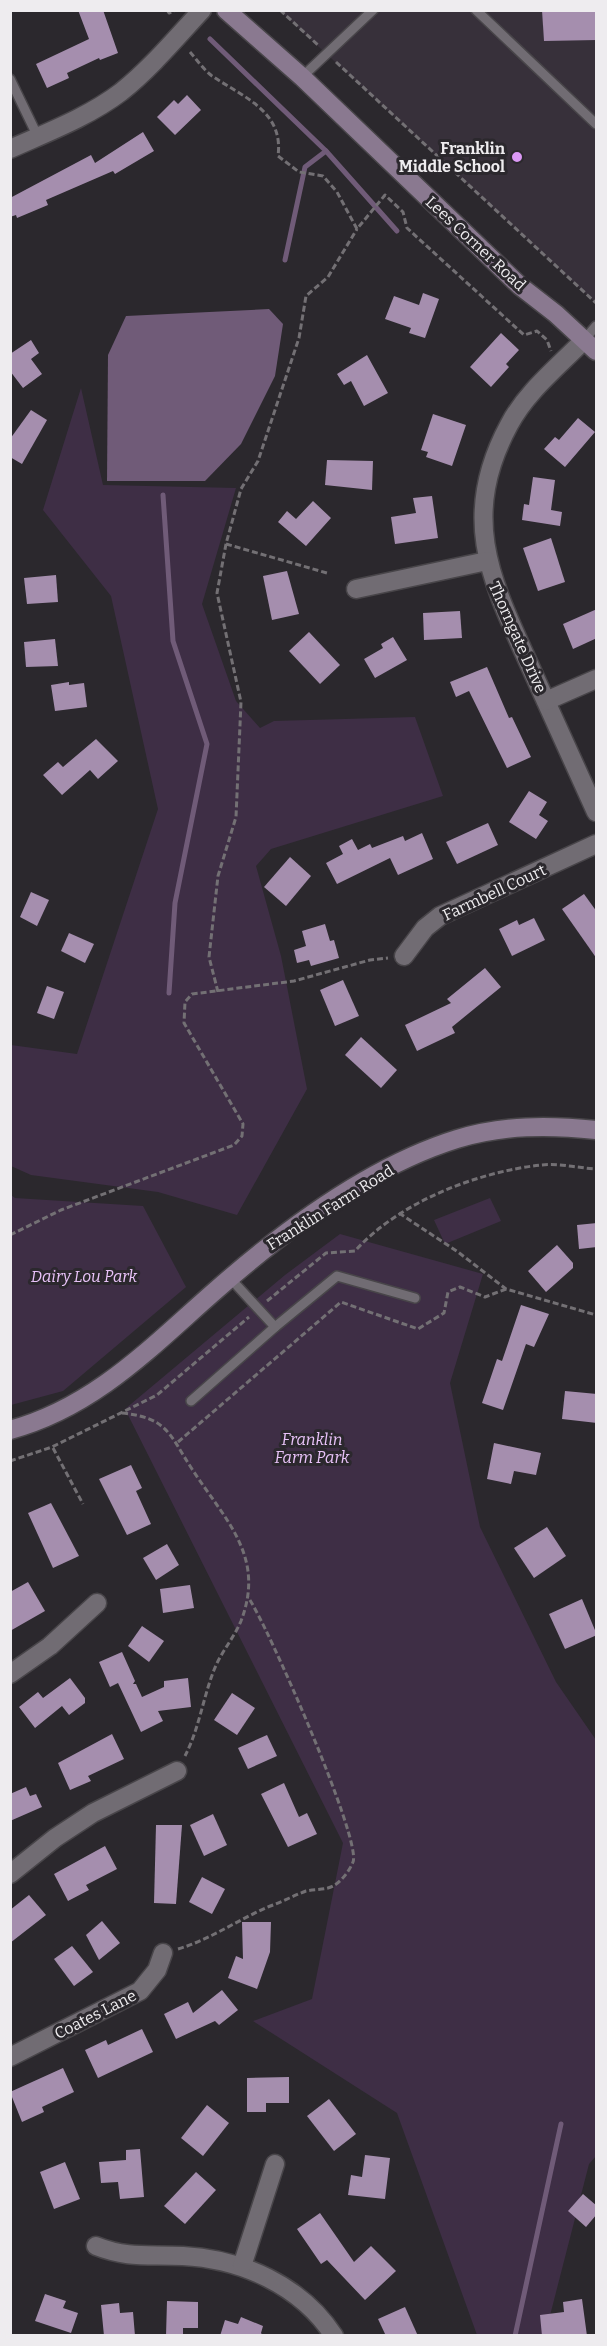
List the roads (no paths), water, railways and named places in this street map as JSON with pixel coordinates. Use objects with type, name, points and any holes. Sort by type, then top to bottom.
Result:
[{"type":"main road","name":"Lees Corner Road","points":[[226,10],[302,77],[478,247],[592,339]]},
{"type":"main road","name":"Franklin Farm Road","points":[[10,1430],[58,1413],[99,1391],[132,1366],[262,1250],[329,1204],[397,1164],[434,1147],[498,1130],[537,1126],[597,1130]]},
{"type":"street","points":[[10,149],[93,110],[119,93],[142,74],[202,10]]},
{"type":"street","name":"Thorngate Drive","points":[[592,339],[563,362],[514,416],[500,442],[486,490],[482,528],[487,561],[495,590],[597,812]]},
{"type":"street","points":[[356,589],[487,561]]},
{"type":"street","points":[[546,701],[597,679]]},
{"type":"street","name":"Farmbell Court","points":[[404,956],[425,928],[440,916],[597,844]]},
{"type":"street","points":[[10,1674],[50,1646],[97,1603]]},
{"type":"street","points":[[10,1874],[55,1838],[93,1813],[177,1771]]},
{"type":"street","name":"Coates Lane","points":[[10,2056],[140,1991],[158,1970],[162,1953]]},
{"type":"street","points":[[242,2266],[275,2164]]},
{"type":"street","points":[[96,2246],[134,2257],[182,2256],[242,2266],[289,2291],[311,2309],[334,2336]]},
{"type":"lane","points":[[476,10],[597,123]]},
{"type":"lane","points":[[302,77],[371,12]]},
{"type":"lane","points":[[10,79],[38,137]]},
{"type":"lane","points":[[191,1401],[337,1276],[416,1298]]},
{"type":"lane","points":[[230,1278],[275,1327]]},
{"type":"waterway","points":[[210,39],[326,151],[305,167],[285,260]]},
{"type":"waterway","points":[[326,151],[397,231]]},
{"type":"waterway","points":[[163,495],[173,641],[207,744],[175,903],[169,993]]},
{"type":"waterway","points":[[515,2336],[561,2124]]},
{"type":"place","name":"Franklin Middle School","points":[[517,157]]},
{"type":"park label","name":"Dairy Lou Park","points":[[84,1276]]},
{"type":"park label","name":"Franklin Farm Park","points":[[312,1448]]}]
